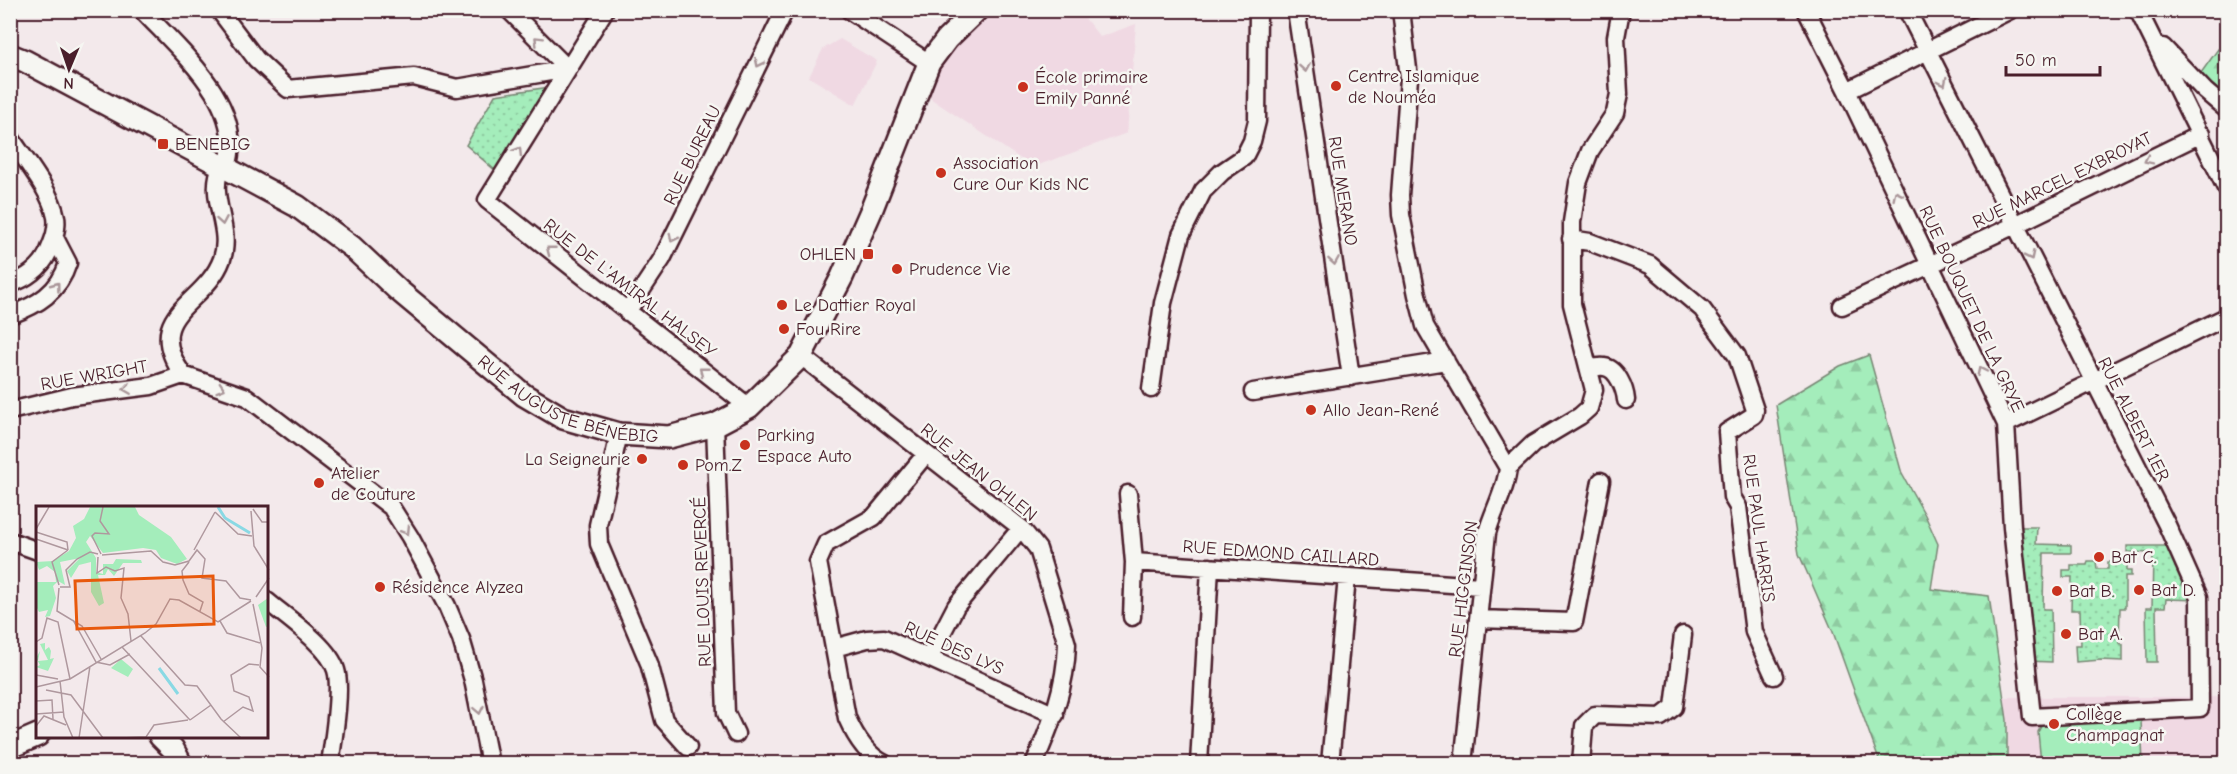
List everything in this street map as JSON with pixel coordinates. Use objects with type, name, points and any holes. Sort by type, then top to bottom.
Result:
[{"type":"main road","name":"RUE AUGUSTE BÉNÉBIG","points":[[10,55],[297,206],[335,234],[524,395],[563,418],[619,434],[669,437],[715,425],[749,407],[801,356],[842,277],[871,211],[929,63],[947,39],[977,10]]},
{"type":"main road","points":[[10,747],[36,736]]},
{"type":"main road","points":[[162,738],[173,748],[182,764]]},
{"type":"street","points":[[142,10],[213,89],[231,133],[232,148],[217,176],[215,186],[226,243],[216,271],[181,309],[169,332],[170,352],[183,375],[247,397],[391,507],[447,606],[461,639],[473,680],[490,764]]},
{"type":"street","points":[[219,10],[256,58],[288,89],[414,77],[457,88],[568,69],[605,10]]},
{"type":"street","points":[[509,10],[568,69]]},
{"type":"street","name":"RUE BUREAU","points":[[627,312],[662,259],[785,10]]},
{"type":"street","points":[[849,10],[929,63]]},
{"type":"street","points":[[1151,389],[1163,303],[1181,235],[1203,191],[1244,157],[1252,141],[1257,121],[1258,10]]},
{"type":"street","name":"RUE MERANO","points":[[1296,10],[1351,377]]},
{"type":"street","points":[[1401,10],[1409,78],[1400,195],[1401,215],[1425,326],[1508,468]]},
{"type":"street","name":"RUE HIGGINSON","points":[[1463,764],[1487,533],[1495,506],[1507,481],[1508,468],[1533,444],[1580,416],[1589,408],[1594,390],[1572,304],[1571,239],[1578,183],[1590,151],[1615,113],[1619,94],[1616,37],[1620,10]]},
{"type":"street","name":"RUE BOUQUET DE LA GRYE","points":[[1806,10],[2006,424],[2012,527],[2032,717]]},
{"type":"street","name":"RUE ALBERT 1ER","points":[[1907,10],[2167,525],[2199,597],[2200,708],[2032,717]]},
{"type":"street","points":[[1847,91],[2010,10]]},
{"type":"street","points":[[2138,10],[2226,188]]},
{"type":"street","points":[[2152,36],[2205,91],[2226,109]]},
{"type":"street","name":"RUE DE L'AMIRAL HALSEY","points":[[568,69],[487,200],[749,407]]},
{"type":"street","name":"RUE MARCEL EXBROYAT","points":[[1842,306],[2015,225],[2200,134]]},
{"type":"street","points":[[10,137],[49,198],[56,218],[55,238],[44,262],[21,280],[10,284]]},
{"type":"street","points":[[10,315],[32,307],[48,297],[64,276],[68,263],[55,238]]},
{"type":"street","name":"RUE PAUL HARRIS","points":[[1571,239],[1590,243],[1650,265],[1702,309],[1737,356],[1755,410],[1754,415],[1727,432],[1732,497],[1738,507],[1754,632],[1774,676]]},
{"type":"street","points":[[2006,424],[2226,316]]},
{"type":"street","name":"RUE JEAN OHLEN","points":[[801,356],[1021,528],[1038,549],[1067,644],[1067,658],[1055,715],[1034,764]]},
{"type":"street","points":[[1253,392],[1446,361]]},
{"type":"street","points":[[1589,369],[1604,366],[1611,369],[1619,380],[1626,400]]},
{"type":"street","name":"RUE WRIGHT","points":[[10,411],[72,396],[151,386],[183,375]]},
{"type":"street","name":"RUE LOUIS REVERCÉ","points":[[715,425],[726,713],[736,734]]},
{"type":"street","points":[[619,434],[598,525],[599,544],[650,663],[664,720],[688,747]]},
{"type":"street","points":[[880,763],[864,748],[847,718],[818,562],[826,544],[874,517],[926,454]]},
{"type":"street","points":[[1478,619],[1574,622],[1602,481]]},
{"type":"street","points":[[1128,494],[1134,562],[1132,617]]},
{"type":"street","points":[[929,658],[956,606],[1021,528]]},
{"type":"street","points":[[10,541],[36,550]]},
{"type":"street","name":"RUE EDMOND CAILLARD","points":[[1134,562],[1480,586]]},
{"type":"street","points":[[1199,764],[1210,567]]},
{"type":"street","points":[[1330,764],[1347,577]]},
{"type":"street","points":[[268,603],[326,653],[337,671],[337,703],[330,764]]},
{"type":"street","points":[[1581,764],[1584,726],[1594,715],[1661,717],[1674,707],[1683,635]]},
{"type":"street","name":"RUE DES LYS","points":[[834,648],[867,639],[884,638],[1055,715]]},
{"type":"shaded area","points":[[977,11],[1079,11],[1100,37],[1136,24],[1127,133],[1033,167],[918,90]]},
{"type":"shaded area","points":[[840,39],[877,61],[855,105],[809,77],[823,49]]},
{"type":"shaded area","name":"Collège Champagnat","points":[[1867,697],[2226,697],[2226,763],[1899,763]]},
{"type":"green space","points":[[2226,45],[2226,106],[2196,80],[2218,49]]},
{"type":"green space","points":[[550,87],[496,171],[466,145],[495,95]]},
{"type":"green space","points":[[1869,355],[1902,474],[1938,544],[1931,589],[1989,596],[2007,720],[2007,763],[1880,763],[1833,632],[1799,554],[1776,405],[1840,366]]},
{"type":"green space","points":[[2012,527],[2037,527],[2036,544],[2071,545],[2071,553],[2044,553],[2043,609],[2051,609],[2052,662],[2026,661]]},
{"type":"green space","points":[[2127,546],[2176,546],[2199,600],[2166,599],[2165,607],[2156,607],[2157,662],[2147,662],[2146,608],[2152,608],[2153,553],[2127,552]]},
{"type":"green space","points":[[2088,561],[2096,561],[2097,569],[2108,569],[2108,562],[2127,563],[2127,571],[2131,571],[2131,576],[2125,576],[2125,608],[2120,608],[2119,643],[2123,644],[2123,661],[2076,662],[2075,645],[2081,645],[2080,610],[2071,610],[2072,577],[2063,577],[2063,570],[2071,570],[2071,565],[2087,565]]},
{"type":"green space","points":[[2141,720],[2143,763],[2041,763],[2038,732],[2043,723]]},
{"type":"place","name":"Centre Islamique de Nouméa","points":[[1336,86]]},
{"type":"place","name":"École primaire Emily Panné","points":[[1023,87]]},
{"type":"place","name":"BENEBIG","points":[[163,144]]},
{"type":"place","name":"Association Cure Our Kids NC","points":[[941,173]]},
{"type":"place","name":"OHLEN","points":[[868,254]]},
{"type":"place","name":"Prudence Vie","points":[[897,269]]},
{"type":"place","name":"Le Dattier Royal","points":[[782,305]]},
{"type":"place","name":"Fou Rire","points":[[784,329]]},
{"type":"place","name":"Allo Jean-René","points":[[1311,410]]},
{"type":"place","name":"Parking Espace Auto","points":[[745,445]]},
{"type":"place","name":"La Seigneurie","points":[[642,459]]},
{"type":"place","name":"Pom.Z","points":[[683,465]]},
{"type":"place","name":"Atelier de Couture","points":[[319,483]]},
{"type":"place","name":"Bat C.","points":[[2099,557]]},
{"type":"place","name":"Résidence Alyzea","points":[[380,587]]},
{"type":"place","name":"Bat D.","points":[[2139,590]]},
{"type":"place","name":"Bat B.","points":[[2057,591]]},
{"type":"place","name":"Bat A.","points":[[2066,634]]},
{"type":"place","name":"Collège Champagnat","points":[[2054,724]]}]
